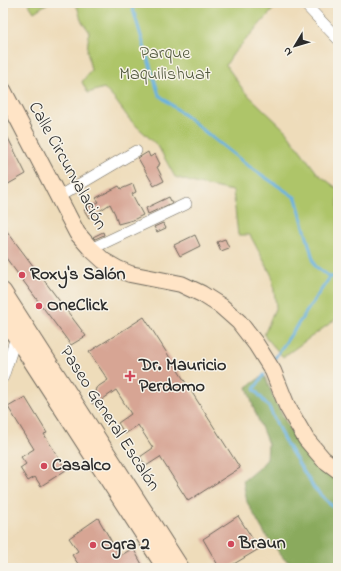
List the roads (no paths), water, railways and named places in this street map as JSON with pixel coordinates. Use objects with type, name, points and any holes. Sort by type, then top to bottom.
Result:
[{"type":"main road","name":"Calle Circunvalación","points":[[3,90],[77,233],[91,249],[104,261],[130,274],[181,284],[202,294],[226,310],[239,322],[256,344],[273,371],[287,406],[306,438],[324,459],[338,470]]},
{"type":"main road","name":"Paseo General Escalón","points":[[3,291],[181,568]]},
{"type":"main road","name":"Paseo General Escalón","points":[[3,317],[165,568]]},
{"type":"street","points":[[304,3],[338,39]]},
{"type":"street","points":[[58,197],[136,152]]},
{"type":"street","points":[[91,249],[186,204]]},
{"type":"street","points":[[3,377],[16,337]]},
{"type":"waterway","points":[[131,3],[159,95],[247,165],[296,198],[315,266],[330,277],[338,277]]},
{"type":"waterway","points":[[275,358],[330,277]]},
{"type":"waterway","points":[[264,375],[254,389],[269,407],[284,440],[314,488],[338,512]]},
{"type":"place","name":"Roxy's Salón","points":[[22,275]]},
{"type":"place","name":"OneClick","points":[[39,306]]},
{"type":"place","name":"Dr. Mauricio Perdomo","points":[[130,376]]},
{"type":"place","name":"Casalco","points":[[44,466]]},
{"type":"place","name":"Braun","points":[[231,544]]},
{"type":"place","name":"Ogra 2","points":[[93,545]]},
{"type":"park label","name":"Parque Maquilishuat","points":[[165,64]]}]
